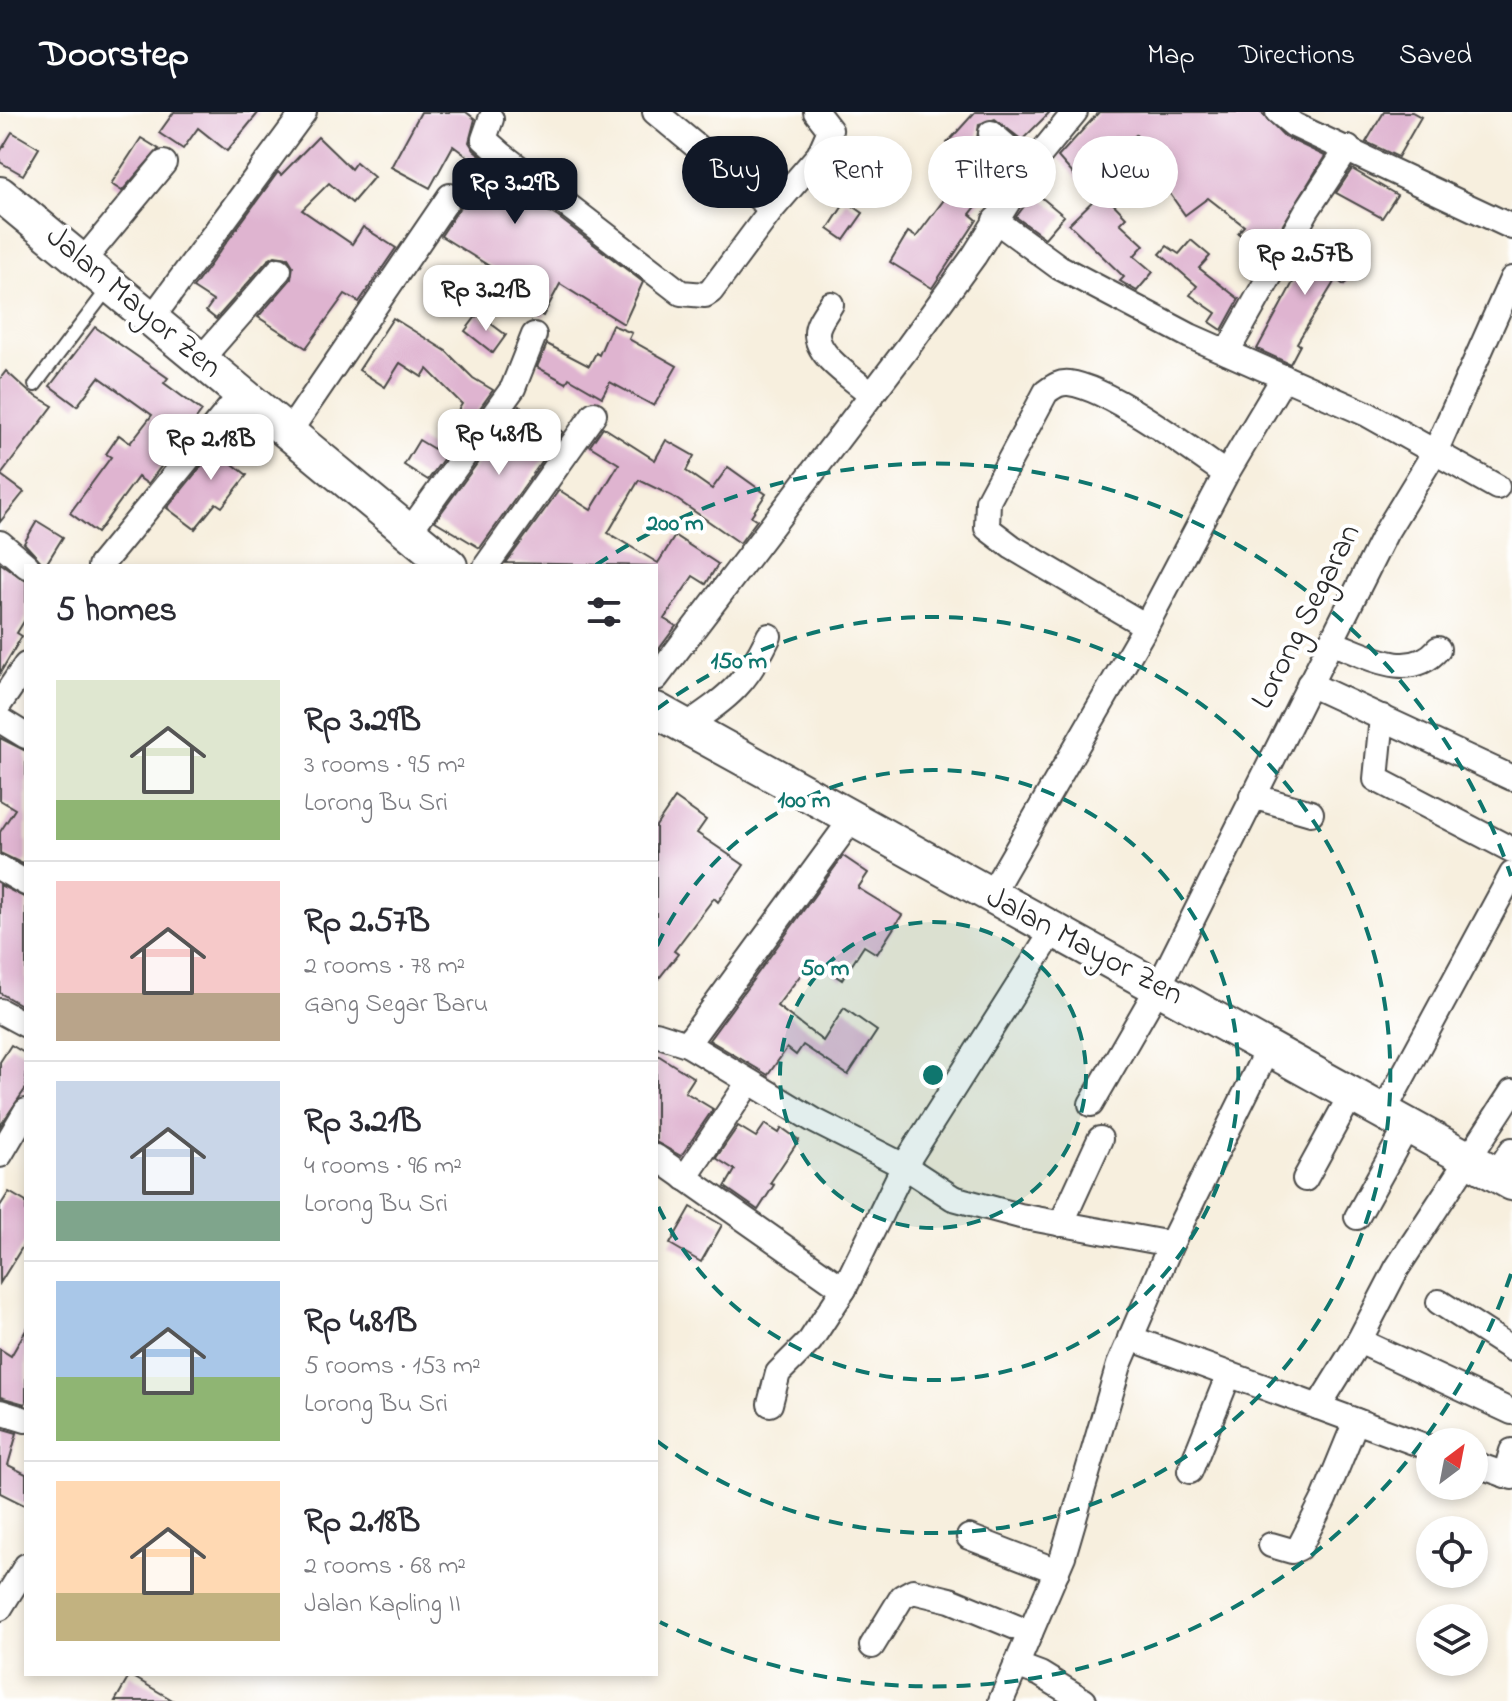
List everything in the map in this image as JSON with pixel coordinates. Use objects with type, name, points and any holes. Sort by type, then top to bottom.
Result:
[{"type":"street","points":[[152,318],[304,112]]},
{"type":"street","points":[[655,112],[772,209]]},
{"type":"street","points":[[491,114],[484,139],[501,154],[681,293],[705,295],[819,155],[830,130],[816,112]]},
{"type":"street","points":[[1055,136],[1075,112]]},
{"type":"street","points":[[1278,112],[1294,125],[1512,227]]},
{"type":"street","points":[[991,133],[994,136]]},
{"type":"street","points":[[1227,352],[1307,210],[1348,148]]},
{"type":"street","points":[[83,261],[164,163]]},
{"type":"street","name":"Jalan Mayor Zen","points":[[0,194],[409,532],[439,563]]},
{"type":"street","points":[[289,432],[450,196]]},
{"type":"street","points":[[658,675],[872,395],[974,256],[1003,208]]},
{"type":"street","points":[[995,220],[1059,267],[1227,352],[1367,414],[1497,487]]},
{"type":"street","points":[[201,359],[279,270]]},
{"type":"street","name":"Lorong Segaran","points":[[1091,1104],[1159,986],[1386,532],[1436,450],[1505,312],[1512,279]]},
{"type":"street","points":[[831,304],[818,325],[816,335],[820,346],[872,395]]},
{"type":"street","points":[[409,532],[513,388],[534,335]]},
{"type":"street","points":[[990,896],[1146,626],[1226,474],[1284,377]]},
{"type":"street","points":[[1146,626],[987,528],[988,501],[1046,392],[1057,384],[1069,383],[1106,397],[1226,474]]},
{"type":"street","points":[[102,564],[242,393]]},
{"type":"street","points":[[487,564],[594,414]]},
{"type":"street","points":[[0,543],[25,564]]},
{"type":"street","points":[[686,726],[737,690],[754,667],[769,636]]},
{"type":"street","points":[[1330,642],[1407,667],[1430,658],[1438,649]]},
{"type":"street","points":[[0,703],[24,668]]},
{"type":"street","points":[[1309,684],[1512,778]]},
{"type":"street","name":"Jalan Mayor Zen","points":[[658,711],[1351,1095],[1497,1166]]},
{"type":"street","points":[[1382,717],[1376,779],[1512,850]]},
{"type":"street","points":[[0,720],[24,735]]},
{"type":"street","points":[[1252,796],[1311,813]]},
{"type":"street","points":[[687,1044],[852,819]]},
{"type":"street","points":[[0,868],[24,882]]},
{"type":"street","points":[[1357,1217],[1396,1118],[1512,874]]},
{"type":"street","points":[[770,1404],[778,1373],[810,1341],[844,1289],[904,1166],[1053,931]]},
{"type":"street","points":[[0,1011],[24,1024]]},
{"type":"street","points":[[658,1035],[687,1044],[815,1121],[904,1166],[953,1198],[1061,1224],[1171,1244]]},
{"type":"street","points":[[1001,1701],[1057,1571],[1119,1365],[1130,1338],[1171,1244],[1268,1048]]},
{"type":"street","points":[[685,1178],[749,1082]]},
{"type":"street","points":[[1318,1407],[1359,1341],[1397,1268],[1497,1166],[1512,1092]]},
{"type":"street","points":[[1305,1179],[1351,1095]]},
{"type":"street","points":[[0,1155],[24,1114]]},
{"type":"street","points":[[1061,1224],[1100,1139]]},
{"type":"street","points":[[658,1158],[844,1289]]},
{"type":"street","points":[[1439,1302],[1512,1349]]},
{"type":"street","points":[[1130,1338],[1416,1443]]},
{"type":"street","points":[[1359,1341],[1512,1412]]},
{"type":"street","points":[[1190,1471],[1229,1374]]},
{"type":"street","points":[[0,1412],[24,1419]]},
{"type":"street","points":[[1271,1545],[1292,1551],[1299,1548],[1324,1499],[1356,1421]]},
{"type":"street","points":[[1488,1469],[1508,1476],[1512,1451]]},
{"type":"street","points":[[969,1537],[1057,1571]]},
{"type":"street","points":[[0,1608],[24,1569]]},
{"type":"street","points":[[872,1646],[902,1597],[913,1591],[950,1600],[1030,1633]]},
{"type":"street","points":[[1016,1665],[1040,1674],[1084,1701]]},
{"type":"lane","points":[[35,385],[112,284]]},
{"type":"building","points":[[174,112],[259,112],[227,151],[198,128],[183,149],[159,133]]},
{"type":"building","points":[[421,112],[466,112],[475,119],[469,142],[474,150],[535,199],[533,202],[558,217],[643,282],[624,324],[560,284],[543,316],[510,299],[518,284],[441,236],[462,204],[464,193],[480,166],[453,146],[430,188],[391,167]]},
{"type":"building","points":[[975,112],[1050,112],[1026,136],[1017,136],[995,119],[979,124],[977,136],[953,136]]},
{"type":"building","points":[[1099,112],[1261,112],[1285,137],[1325,156],[1265,254],[1238,233],[1244,226],[1208,198],[1185,215],[1178,205],[1178,136],[1077,136]]},
{"type":"building","points":[[1384,112],[1412,112],[1421,117],[1398,157],[1366,142]]},
{"type":"building","points":[[12,132],[39,148],[23,175],[0,162],[0,152]]},
{"type":"building","points":[[318,137],[351,169],[356,162],[374,177],[352,203],[329,183],[302,210],[352,244],[363,227],[396,248],[359,302],[345,294],[306,348],[258,317],[291,279],[293,266],[288,258],[275,256],[268,260],[216,319],[206,311],[213,301],[193,288],[278,172],[281,175]]},
{"type":"building","points":[[141,138],[159,149],[122,191],[111,184]]},
{"type":"building","points":[[1072,142],[1072,173],[1058,157]]},
{"type":"building","points":[[1352,169],[1397,195],[1382,218],[1336,193]]},
{"type":"building","points":[[842,208],[856,208],[863,213],[844,240],[828,229]]},
{"type":"building","points":[[938,208],[975,208],[970,214],[977,220],[932,288],[890,262],[908,232],[916,237]]},
{"type":"building","points":[[1023,208],[1054,208],[1064,216],[1045,238],[1016,217]]},
{"type":"building","points":[[1086,208],[1117,208],[1126,217],[1120,223],[1144,245],[1134,256],[1153,272],[1137,291],[1120,281],[1124,277],[1069,224]]},
{"type":"building","points":[[1312,231],[1358,266],[1344,285],[1336,279],[1297,343],[1300,345],[1290,364],[1257,349],[1304,262],[1297,258]]},
{"type":"building","points":[[1191,240],[1210,256],[1199,268],[1239,299],[1222,330],[1210,322],[1216,313],[1190,295],[1197,286],[1160,254],[1167,246],[1179,254]]},
{"type":"building","points":[[478,314],[506,335],[493,353],[465,331]]},
{"type":"building","points":[[393,318],[446,351],[473,378],[493,390],[428,480],[404,465],[419,440],[434,449],[462,404],[427,369],[422,377],[400,363],[385,387],[359,370]]},
{"type":"building","points":[[612,325],[632,333],[629,339],[677,366],[654,406],[610,382],[602,397],[569,378],[566,383],[537,367],[547,344],[589,366],[596,353],[599,355]]},
{"type":"building","points":[[95,327],[168,378],[164,383],[202,411],[148,484],[138,477],[97,533],[70,513],[111,457],[106,454],[119,435],[130,443],[152,415],[99,377],[77,406],[50,386]]},
{"type":"building","points":[[6,371],[29,392],[53,406],[1,475],[24,492],[0,522],[0,379]]},
{"type":"building","points":[[519,406],[563,432],[480,548],[435,521]]},
{"type":"building","points":[[233,427],[249,442],[230,462],[247,475],[222,507],[216,503],[195,529],[167,508]]},
{"type":"building","points":[[603,427],[655,460],[666,440],[694,456],[686,471],[712,489],[728,467],[766,494],[751,516],[757,520],[740,543],[672,496],[639,480],[608,533],[658,563],[675,536],[718,564],[706,584],[693,576],[664,619],[676,626],[658,650],[658,564],[506,563],[559,490],[591,510],[619,464],[590,446]]},
{"type":"building","points":[[37,521],[63,537],[46,564],[24,543]]},
{"type":"building","points":[[0,563],[24,580],[24,621],[17,633],[22,636],[0,673]]},
{"type":"building","points":[[0,738],[24,750],[23,864],[0,853],[0,832],[15,809],[0,800]]},
{"type":"building","points":[[675,798],[706,820],[697,833],[744,865],[718,902],[714,898],[674,951],[678,954],[658,979],[658,823]]},
{"type":"building","points":[[843,856],[868,873],[858,888],[902,915],[877,954],[864,946],[842,980],[812,960],[777,1006],[823,1041],[844,1008],[877,1031],[848,1075],[803,1045],[796,1055],[787,1048],[768,1075],[709,1040]]},
{"type":"building","points":[[0,885],[24,897],[24,1007],[0,993]]},
{"type":"building","points":[[11,1045],[24,1053],[24,1091],[0,1126],[0,1062]]},
{"type":"building","points":[[658,1055],[694,1078],[685,1092],[713,1109],[681,1156],[658,1143]]},
{"type":"building","points":[[765,1124],[779,1133],[782,1128],[799,1140],[770,1183],[774,1185],[758,1210],[725,1187],[735,1170],[716,1158],[738,1126],[756,1137]]},
{"type":"building","points":[[9,1192],[24,1201],[24,1244],[0,1283],[0,1206]]},
{"type":"building","points":[[691,1207],[722,1225],[701,1262],[670,1244]]},
{"type":"building","points":[[24,1333],[24,1404],[0,1397],[0,1349],[11,1356]]},
{"type":"building","points":[[0,1428],[17,1433],[8,1465],[24,1473],[24,1505],[0,1493]]},
{"type":"building","points":[[132,1676],[174,1701],[115,1701]]}]
